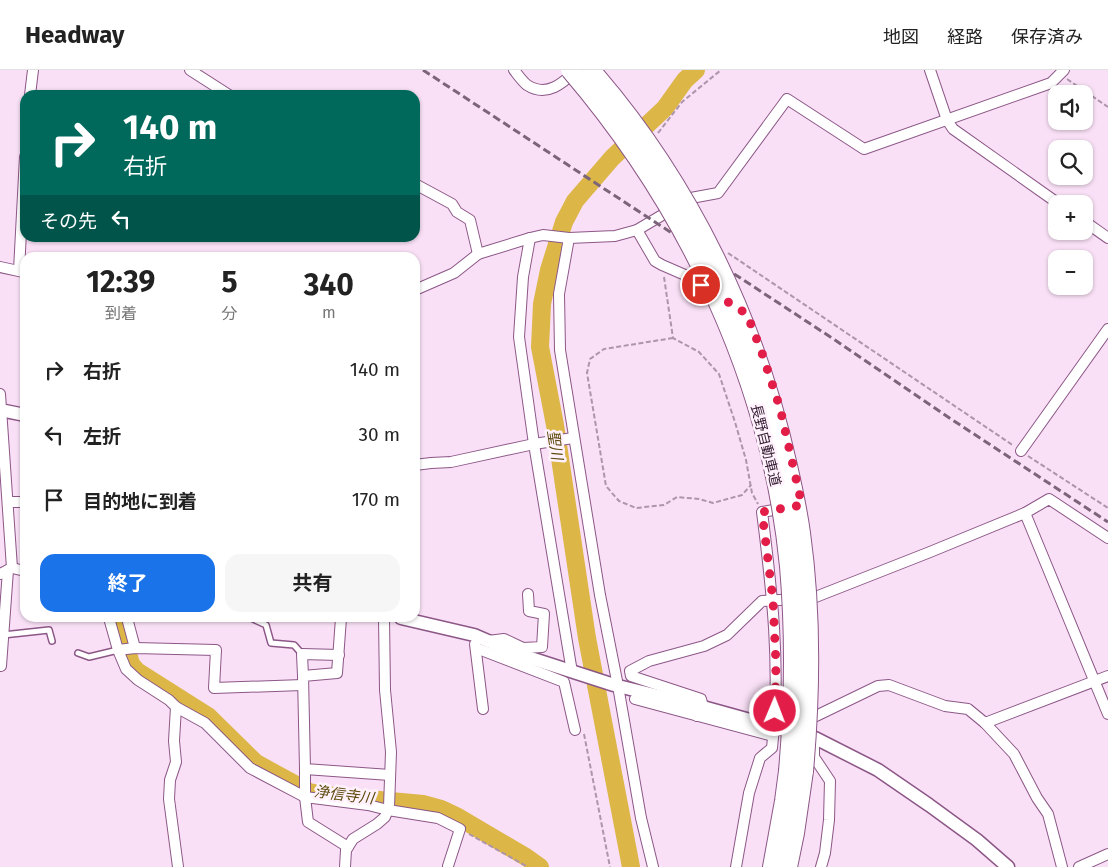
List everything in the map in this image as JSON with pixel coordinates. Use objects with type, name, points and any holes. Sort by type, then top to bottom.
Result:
[{"type":"highway","name":"長野自動車道","points":[[570,70],[632,149],[697,257],[743,366],[765,439],[781,507],[789,564],[793,625],[792,712],[796,771],[795,834],[788,867]]},
{"type":"highway","name":"長野自動車道","points":[[591,70],[646,141],[697,222],[738,306],[768,388],[784,445],[801,532],[809,621],[810,682],[796,771],[784,801],[772,867]]},
{"type":"street","points":[[31,90],[33,70]]},
{"type":"street","points":[[190,70],[221,90]]},
{"type":"street","points":[[514,70],[527,84],[545,90],[562,83],[577,70]]},
{"type":"street","points":[[600,70],[652,134],[691,198]]},
{"type":"street","points":[[930,70],[947,120],[953,130],[1048,196]]},
{"type":"street","points":[[420,288],[454,273],[478,254],[543,235],[569,238],[615,236],[637,230],[691,198],[718,193],[788,99],[864,149],[1050,83],[1062,72]]},
{"type":"street","points":[[420,187],[452,204],[457,212],[470,220],[478,254]]},
{"type":"street","points":[[1093,227],[1108,238]]},
{"type":"street","points":[[637,230],[655,261],[685,275],[747,314],[780,408],[802,505],[810,558],[816,655],[814,757],[830,781],[829,820],[825,853],[821,867]]},
{"type":"street","points":[[530,238],[522,276],[519,337],[534,444],[576,673]]},
{"type":"street","points":[[569,238],[559,294],[560,350],[573,438],[616,685],[641,818],[653,867]]},
{"type":"street","points":[[0,267],[20,271]]},
{"type":"street","points":[[1021,451],[1108,329]]},
{"type":"street","points":[[0,394],[8,502],[7,571],[1,666]]},
{"type":"street","points":[[1,410],[20,414]]},
{"type":"street","points":[[420,464],[451,462],[534,444],[573,438]]},
{"type":"street","points":[[700,711],[701,699],[631,676],[630,671],[649,661],[704,646],[727,635],[762,601],[812,598],[930,552],[1025,512],[1049,499],[1108,538]]},
{"type":"street","points":[[8,502],[20,502]]},
{"type":"street","points":[[736,867],[749,793],[760,758],[772,748],[774,732],[776,664],[773,600],[762,512],[802,505]]},
{"type":"street","points":[[1025,512],[1108,714]]},
{"type":"street","points":[[7,571],[20,571]]},
{"type":"street","points":[[488,641],[504,639],[523,648],[542,647],[544,614],[529,611],[528,594]]},
{"type":"street","points":[[110,622],[126,669],[176,707],[205,723],[250,768],[305,797],[368,805],[438,818],[460,829],[448,866]]},
{"type":"street","points":[[128,622],[134,648]]},
{"type":"street","points":[[120,649],[216,650],[214,688],[303,681],[336,673],[341,622]]},
{"type":"street","points":[[345,867],[348,847],[353,839],[377,824],[389,809],[391,752],[385,690],[384,622]]},
{"type":"street","points":[[418,622],[474,635],[518,654],[700,711],[774,732],[814,738],[878,770],[977,840],[1008,867]]},
{"type":"street","points":[[474,635],[483,709]]},
{"type":"street","points":[[476,648],[564,682],[579,730]]},
{"type":"street","points":[[338,655],[302,654],[305,797],[308,822],[348,847]]},
{"type":"street","points":[[985,723],[1108,676]]},
{"type":"street","points":[[816,716],[878,686],[890,685],[945,706],[968,709],[985,723],[1014,754],[1048,814],[1062,867]]},
{"type":"street","points":[[635,699],[700,711]]},
{"type":"street","points":[[176,707],[174,741],[176,762],[170,780],[169,799],[178,867]]},
{"type":"street","points":[[305,770],[390,775]]},
{"type":"street","points":[[1079,867],[1108,854]]},
{"type":"lane","points":[[260,622],[266,625],[271,643],[294,645],[302,654]]},
{"type":"lane","points":[[3,634],[49,630],[52,641]]},
{"type":"lane","points":[[78,653],[89,657],[120,649]]},
{"type":"path","points":[[652,134],[682,102],[721,70]]},
{"type":"path","points":[[1062,72],[1108,108]]},
{"type":"path","points":[[725,251],[1108,508]]},
{"type":"path","points":[[662,265],[673,338]]},
{"type":"path","points":[[751,485],[742,495],[713,503],[699,499],[677,498],[664,505],[636,508],[619,501],[606,486],[587,373],[590,358],[604,349],[673,338],[699,352],[719,374],[746,460],[751,485],[752,493],[762,512]]},
{"type":"path","points":[[579,730],[610,867]]},
{"type":"path","points":[[460,829],[528,867]]},
{"type":"waterway","name":"聖川","points":[[631,867],[587,638],[555,425],[540,347],[542,304],[549,270],[564,222],[575,201],[612,158],[665,108],[685,80],[696,70]]},
{"type":"waterway","name":"浄信寺川","points":[[119,622],[131,664],[137,671],[208,716],[256,763],[309,792],[423,804],[441,809],[458,817],[540,867]]},
{"type":"railway","points":[[423,70],[835,340],[1108,522]]},
{"type":"route","points":[[701,285],[747,314],[780,408],[802,505],[762,512],[773,600],[776,664],[775,711]]}]
